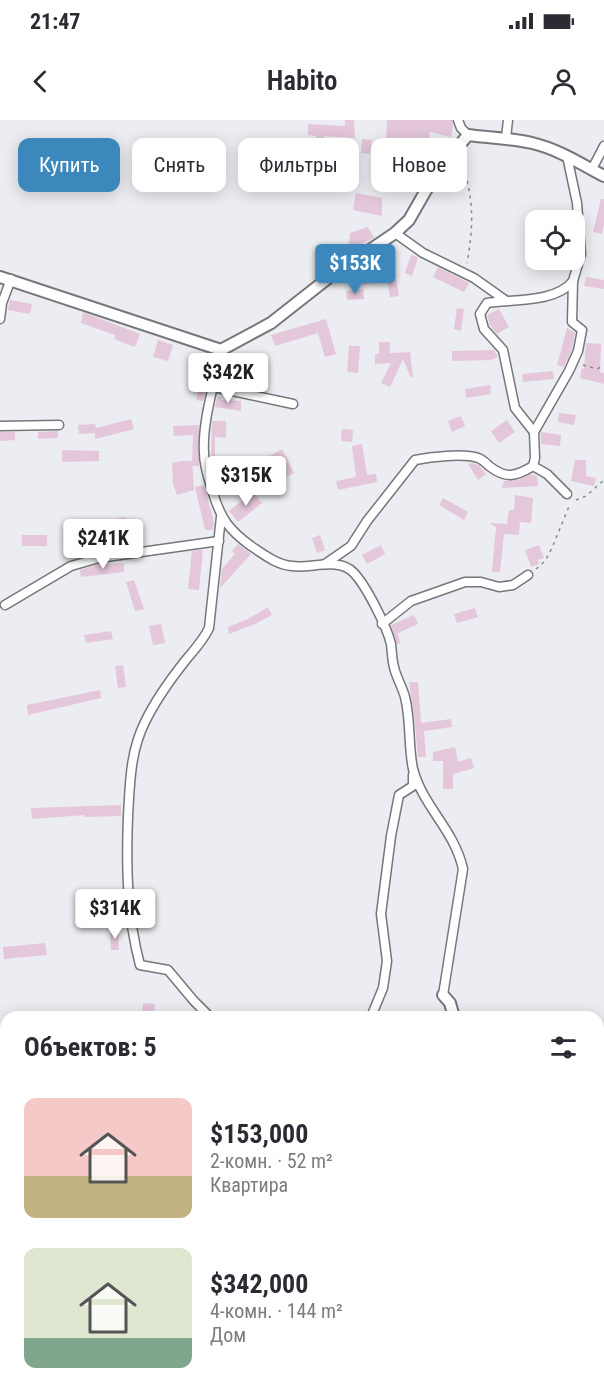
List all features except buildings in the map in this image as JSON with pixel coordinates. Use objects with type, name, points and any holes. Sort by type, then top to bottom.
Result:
[{"type":"street","points":[[458,120],[461,128],[468,135],[534,143],[567,156],[604,176]]},
{"type":"street","points":[[506,138],[508,120]]},
{"type":"street","points":[[592,170],[604,146]]},
{"type":"street","points":[[325,564],[351,546],[367,521],[415,460],[458,456],[479,458],[498,473],[508,475],[519,474],[532,466],[535,458],[534,432],[569,371],[578,351],[582,330],[572,322],[573,281],[581,254],[577,203],[567,156]]},
{"type":"street","points":[[0,319],[5,278],[221,351],[271,323],[327,279],[395,233],[409,220],[425,192]]},
{"type":"street","points":[[395,233],[423,253],[474,278],[506,300]]},
{"type":"street","points":[[534,432],[515,408],[503,350],[484,329],[480,314],[487,303],[541,298],[568,287],[573,281]]},
{"type":"street","points":[[221,351],[207,413],[203,453],[208,478],[221,517],[236,535],[267,557],[289,566],[325,564],[352,571],[375,605],[390,643],[393,666],[405,697],[413,786],[399,795],[391,836],[381,914],[387,961],[383,988],[374,1011]]},
{"type":"street","points":[[214,387],[293,404]]},
{"type":"street","points":[[0,426],[59,426]]},
{"type":"street","points":[[532,466],[547,474],[567,494]]},
{"type":"street","points":[[204,1011],[168,970],[140,965],[130,922],[126,855],[133,753],[156,701],[203,640],[209,628],[214,563],[221,517]]},
{"type":"street","points":[[5,605],[48,578],[99,558],[219,541]]},
{"type":"street","points":[[382,624],[411,601],[465,582],[481,582],[499,586],[513,585],[528,575]]},
{"type":"street","points":[[413,768],[423,796],[443,823],[460,855],[463,869],[443,995],[450,1003],[452,1011]]},
{"type":"path","points":[[467,178],[470,187],[472,216],[471,245],[467,263],[474,278]]},
{"type":"path","points":[[578,351],[581,365],[597,369],[604,365]]},
{"type":"path","points":[[567,494],[576,500],[586,496],[604,480]]},
{"type":"path","points":[[528,575],[545,561],[552,548],[562,526],[562,519],[571,506],[567,494]]}]
